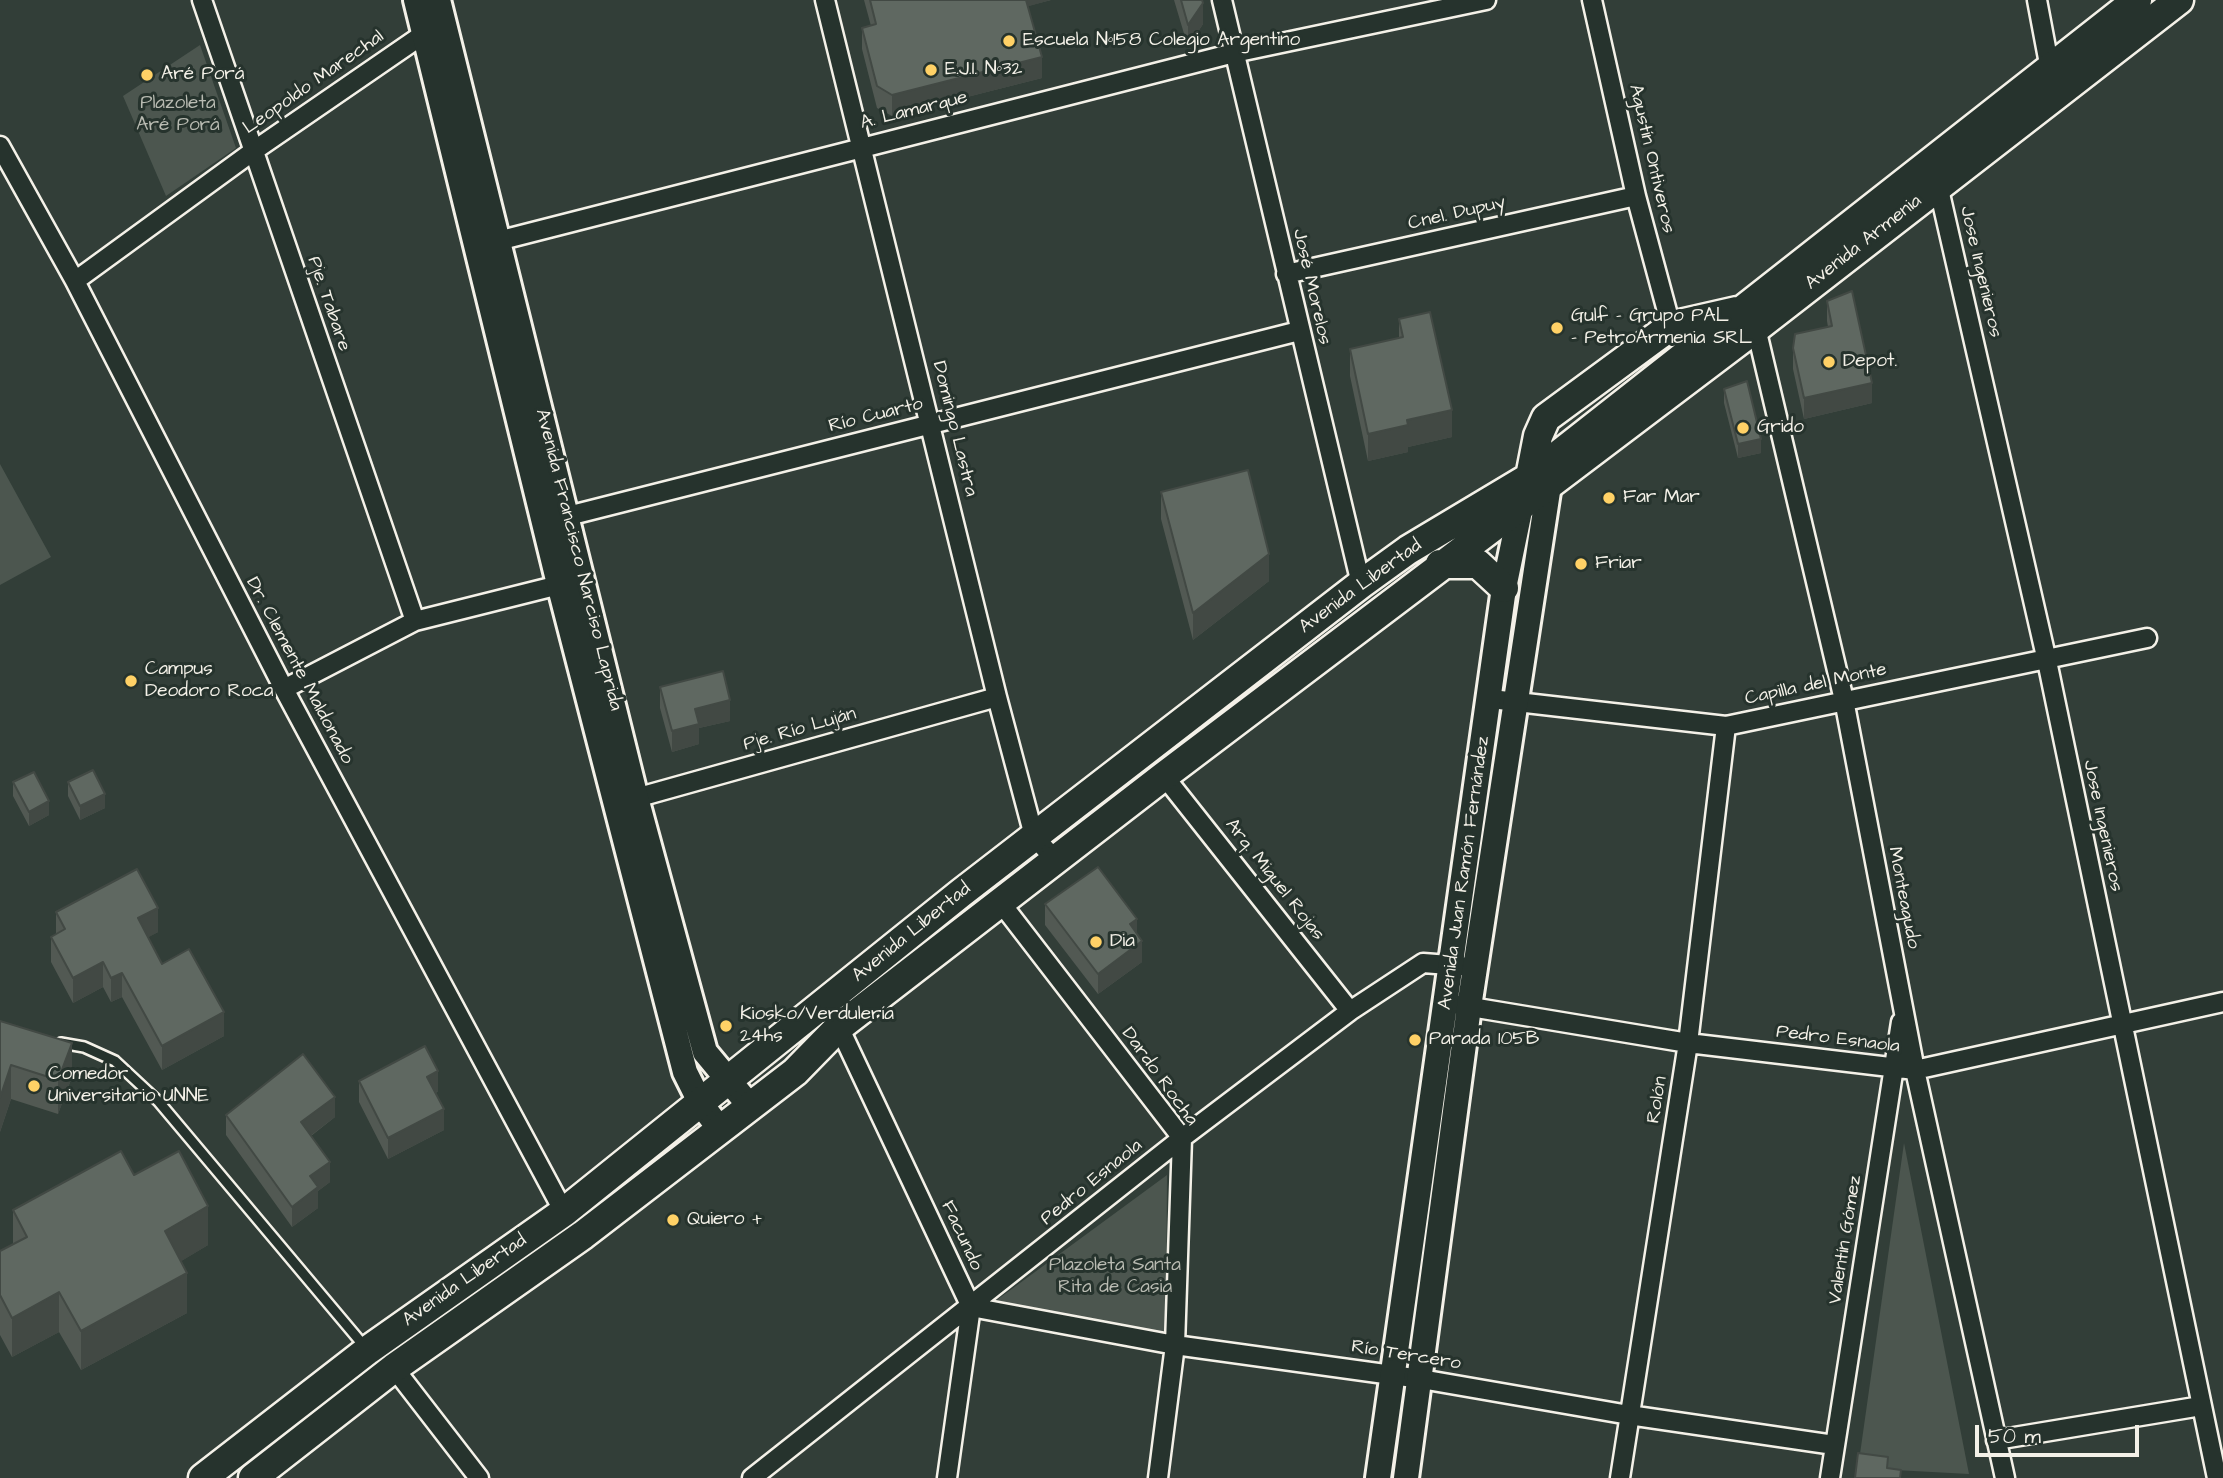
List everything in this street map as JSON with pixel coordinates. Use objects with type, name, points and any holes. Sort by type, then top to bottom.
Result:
[{"type":"main road","name":"Avenida Francisco Narciso Laprida","points":[[416,0],[436,18],[488,244],[625,800],[685,1072],[701,1104],[719,1128]]},
{"type":"main road","name":"Avenida Armenia","points":[[1751,318],[1938,185],[2058,77],[2137,0]]},
{"type":"main road","name":"Avenida Armenia","points":[[1540,481],[2058,77],[2179,0]]},
{"type":"main road","points":[[1540,481],[1538,436],[1546,418],[1671,326],[1751,318]]},
{"type":"main road","name":"Avenida Libertad","points":[[253,1478],[394,1368],[583,1235],[795,1072],[839,1027],[1440,564],[1519,508],[1540,481]]},
{"type":"main road","name":"Avenida Libertad","points":[[203,1478],[368,1350],[564,1212],[1034,836],[1361,584],[1408,550],[1540,481]]},
{"type":"main road","name":"Avenida Juan Ramón Fernández","points":[[1378,1478],[1393,1375],[1457,1004],[1476,968],[1518,701],[1540,481]]},
{"type":"main road","name":"Avenida Juan Ramón Fernández","points":[[1406,1478],[1421,1379],[1457,1004],[1451,965],[1491,699],[1504,588],[1519,508]]},
{"type":"main road","points":[[1440,564],[1478,564],[1504,588]]},
{"type":"main road","name":"Avenida Francisco Narciso Laprida","points":[[625,800],[705,1052],[749,1105]]},
{"type":"street","name":"Pje. Tabare","points":[[202,0],[415,621]]},
{"type":"street","name":"Domingo Lastra","points":[[825,0],[997,697],[1034,836],[1055,860]]},
{"type":"street","name":"José Morelos","points":[[1222,0],[1361,584]]},
{"type":"street","name":"A. Lamarque","points":[[488,244],[861,146],[1234,53],[1486,0]]},
{"type":"street","name":"Agustín Ontiveros","points":[[1592,0],[1636,196],[1671,326]]},
{"type":"street","points":[[2037,0],[2058,77]]},
{"type":"street","name":"Leopoldo Marechal","points":[[75,281],[436,18]]},
{"type":"street","name":"Dr. Clemente Maldonado","points":[[0,146],[75,281],[284,689],[564,1212]]},
{"type":"street","name":"Jose Ingenieros","points":[[1938,185],[2047,661],[2217,1478]]},
{"type":"street","name":"Cnel. Dupuy","points":[[1286,274],[1636,196]]},
{"type":"street","name":"Monteagudo","points":[[1751,318],[1844,700],[1915,1070],[2005,1478]]},
{"type":"street","name":"Río Cuarto","points":[[556,520],[1299,331]]},
{"type":"street","points":[[284,689],[415,621],[570,582]]},
{"type":"street","name":"Capilla del Monte","points":[[1491,699],[1726,726],[2147,639]]},
{"type":"street","name":"Pje. Río Luján","points":[[625,800],[997,697]]},
{"type":"street","name":"Rolón","points":[[1620,1478],[1688,1043],[1726,726]]},
{"type":"street","name":"Arq. Miguel Rojas","points":[[1164,776],[1350,1011]]},
{"type":"street","name":"Dardo Rocha","points":[[1001,903],[1182,1138],[1175,1345],[1158,1478]]},
{"type":"street","name":"Pedro Esnaola","points":[[752,1478],[1182,1138],[1350,1011],[1423,963],[1476,968]]},
{"type":"street","name":"Pedro Esnaola","points":[[1457,1004],[1688,1043],[1895,1070],[1915,1070],[2223,1002]]},
{"type":"street","name":"Valentín Gómez","points":[[1830,1478],[1903,1008]]},
{"type":"street","name":"Facundo","points":[[839,1027],[971,1307]]},
{"type":"street","points":[[947,1478],[971,1307]]},
{"type":"street","name":"Río Tercero","points":[[971,1307],[1175,1345],[1421,1379],[1629,1415],[1834,1445]]},
{"type":"street","points":[[394,1368],[479,1478]]},
{"type":"street","points":[[1996,1440],[2201,1406]]},
{"type":"lane","points":[[45,1040],[84,1047],[115,1060],[159,1102],[368,1350]]},
{"type":"green space","name":"Plazoleta Aré Porá","points":[[200,45],[236,148],[166,196],[123,96]]},
{"type":"green space","points":[[0,464],[51,557],[0,585]]},
{"type":"green space","points":[[1904,1143],[1969,1474],[1858,1468]]},
{"type":"green space","name":"Plazoleta Santa Rita de Casia","points":[[1167,1175],[1166,1338],[990,1305]]},
{"type":"building","points":[[870,0],[1026,0],[1042,57],[892,95],[877,86],[862,28],[876,24]]},
{"type":"building","points":[[1181,0],[1202,0],[1203,3],[1188,25]]},
{"type":"building","name":"Depot.","points":[[1852,291],[1872,383],[1804,398],[1793,348],[1795,334],[1832,326],[1827,301]]},
{"type":"building","points":[[1430,312],[1452,410],[1407,420],[1408,425],[1368,434],[1350,349],[1403,337],[1399,319]]},
{"type":"building","name":"Grido","points":[[1747,381],[1761,439],[1738,444],[1724,389]]},
{"type":"building","points":[[1248,470],[1269,554],[1193,613],[1161,492]]},
{"type":"building","points":[[723,671],[730,700],[695,709],[699,724],[672,731],[660,687]]},
{"type":"building","points":[[93,770],[105,794],[80,806],[68,782]]},
{"type":"building","points":[[34,772],[49,801],[29,812],[13,782]]},
{"type":"building","name":"Dia","points":[[1098,867],[1137,919],[1130,924],[1142,941],[1098,974],[1045,904]]},
{"type":"building","points":[[137,869],[158,908],[138,918],[162,964],[189,949],[224,1012],[162,1046],[122,973],[111,978],[103,962],[73,978],[51,937],[65,929],[56,912]]},
{"type":"building","points":[[0,1021],[72,1043],[58,1080],[11,1065],[0,1098]]},
{"type":"building","points":[[425,1046],[438,1071],[427,1077],[444,1109],[388,1138],[359,1081]]},
{"type":"building","points":[[303,1054],[335,1097],[301,1122],[330,1162],[310,1176],[318,1187],[292,1207],[226,1115]]},
{"type":"building","points":[[121,1151],[134,1175],[179,1151],[208,1206],[165,1231],[187,1273],[81,1331],[59,1292],[12,1318],[0,1295],[0,1251],[27,1237],[13,1210]]},
{"type":"building","points":[[1858,1453],[1888,1457],[1887,1468],[1901,1470],[1900,1478],[1855,1478]]},
{"type":"place","name":"Escuela Nº158 Colegio Argentino","points":[[1009,41]]},
{"type":"place","name":"E.J.I. Nº32","points":[[931,70]]},
{"type":"place","name":"Aré Porá","points":[[147,75]]},
{"type":"place","name":"Gulf - Grupo PAL - PetroArmenia SRL","points":[[1557,328]]},
{"type":"place","name":"Depot.","points":[[1829,362]]},
{"type":"place","name":"Grido","points":[[1743,428]]},
{"type":"place","name":"Far Mar","points":[[1609,498]]},
{"type":"place","name":"Friar","points":[[1581,564]]},
{"type":"place","name":"Campus Deodoro Roca","points":[[131,681]]},
{"type":"place","name":"Dia","points":[[1096,942]]},
{"type":"place","name":"Kiosko/Verdulería 24hs","points":[[726,1026]]},
{"type":"place","name":"Parada 105B","points":[[1415,1040]]},
{"type":"place","name":"Comedor Universitario UNNE","points":[[34,1086]]},
{"type":"place","name":"Quiero +","points":[[673,1220]]}]
